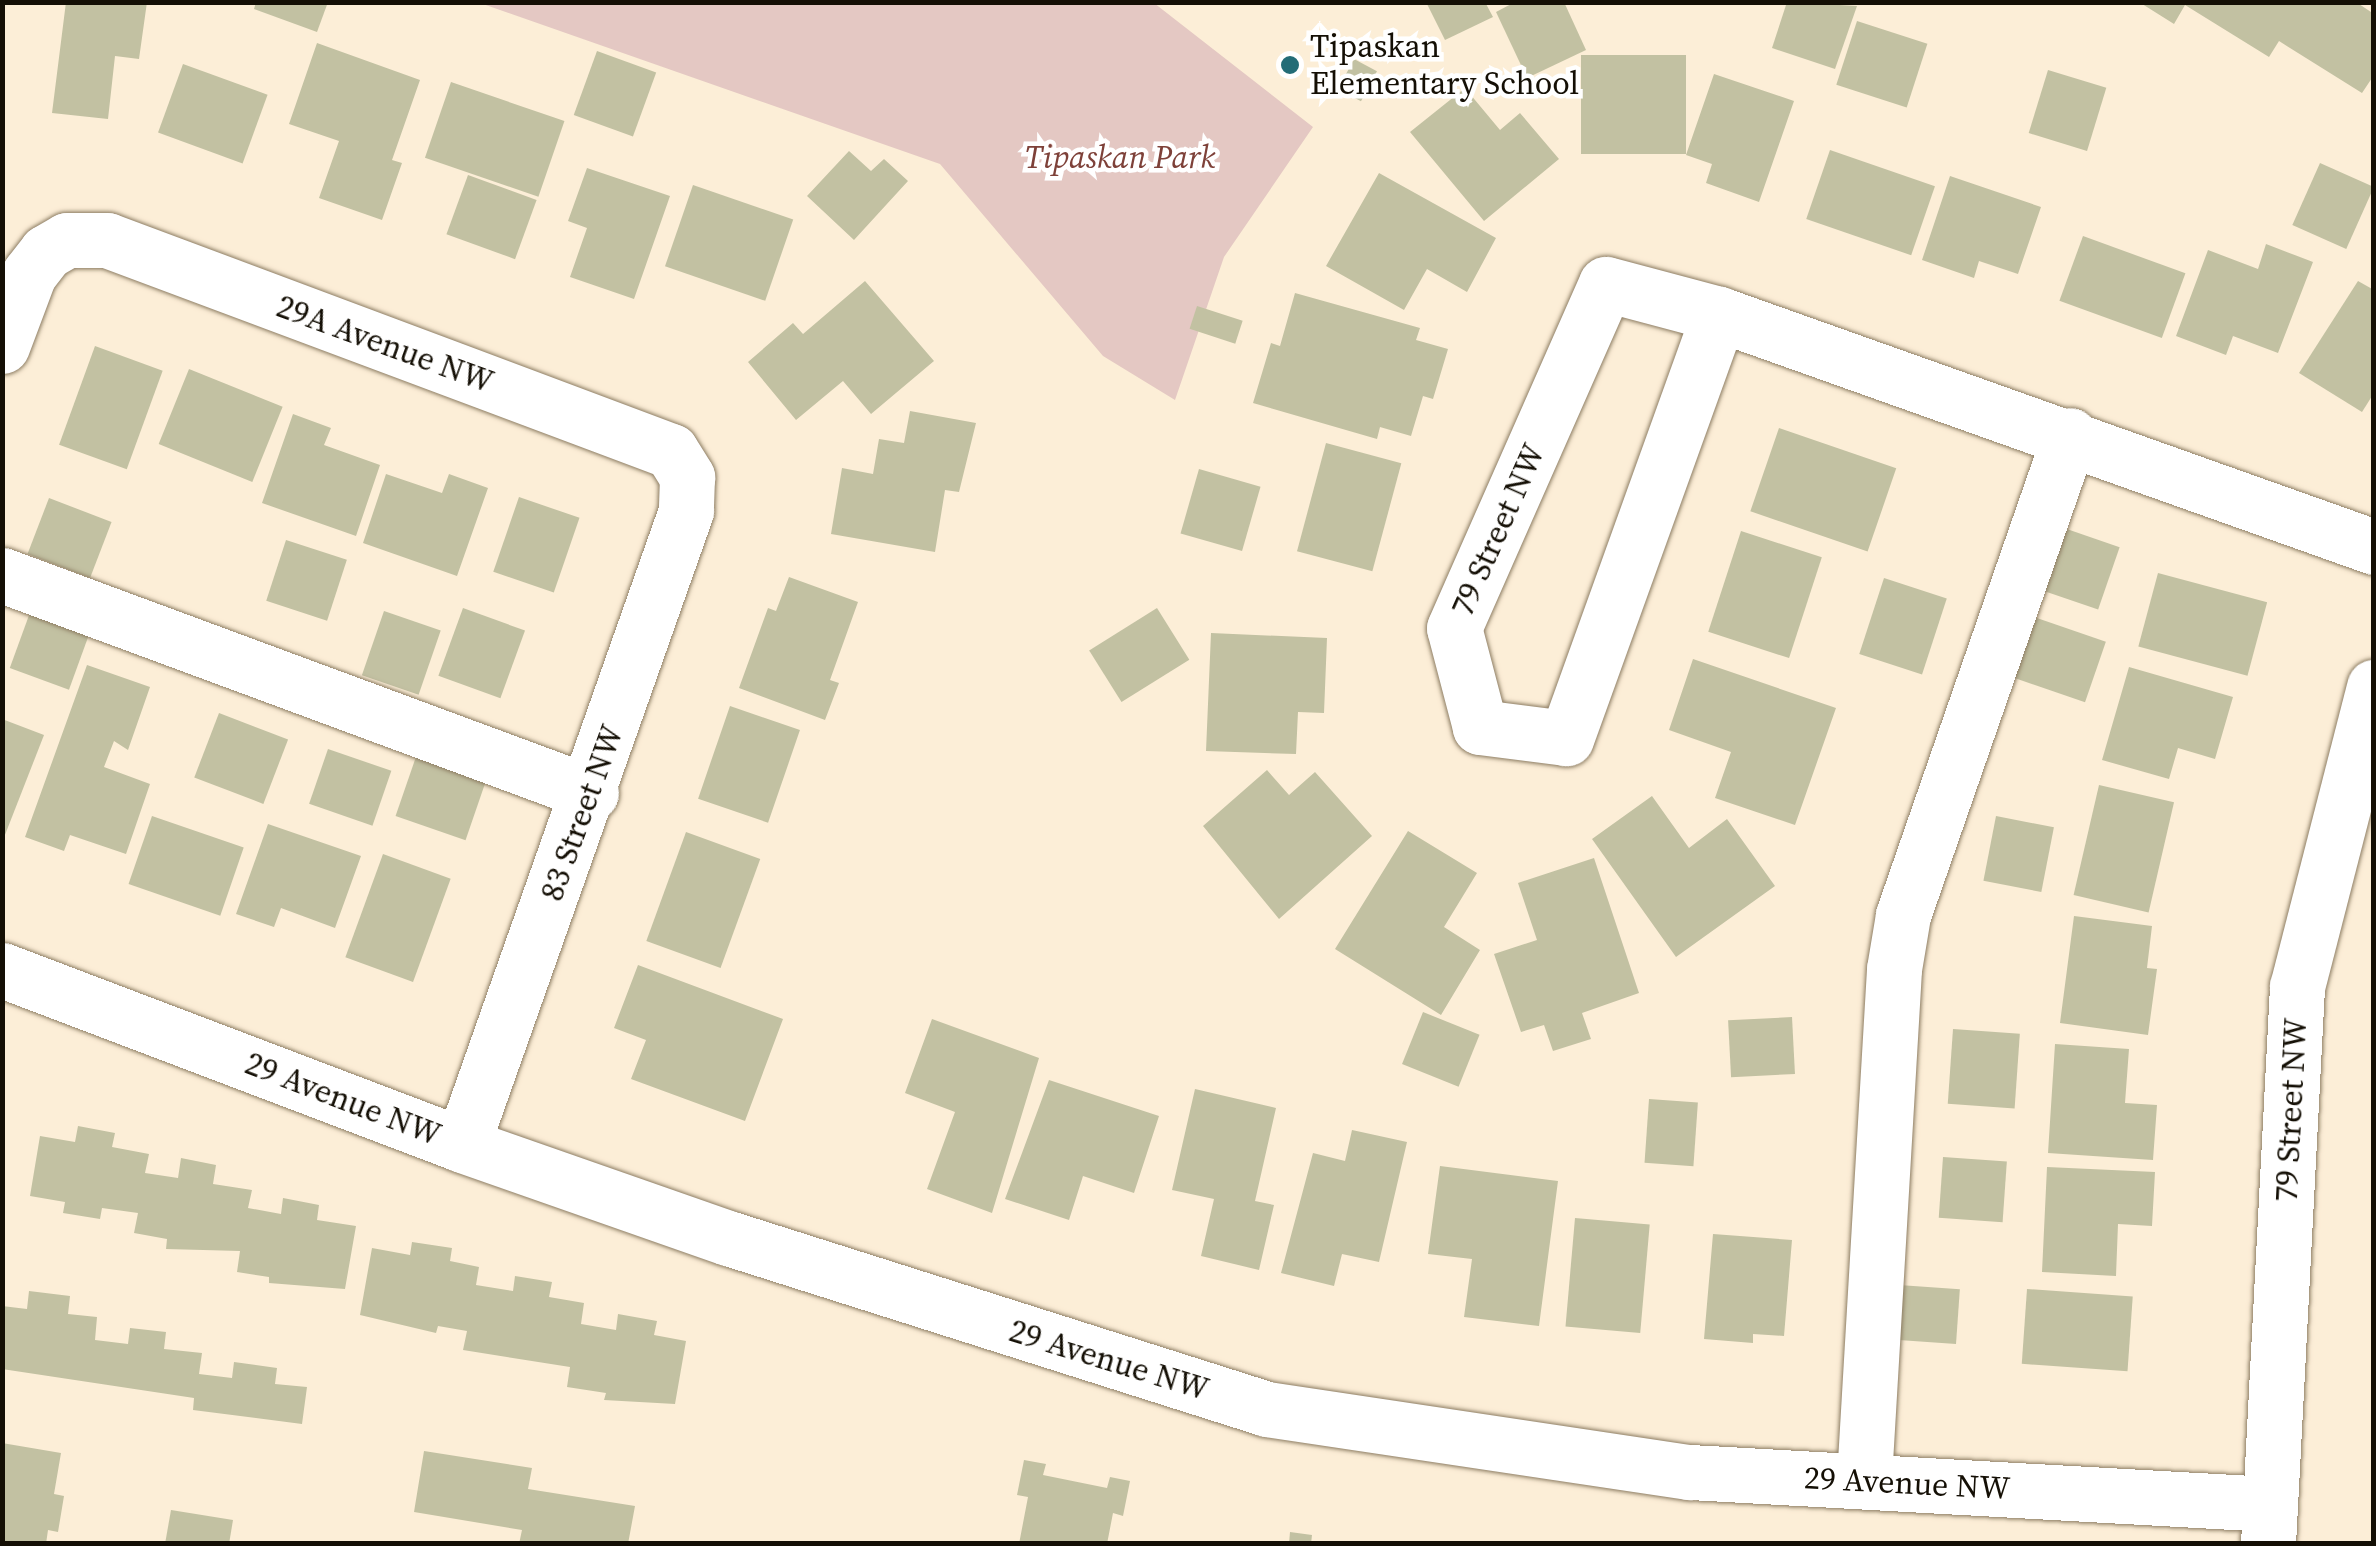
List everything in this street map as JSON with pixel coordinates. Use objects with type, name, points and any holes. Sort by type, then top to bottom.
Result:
[{"type":"street","name":"29A Avenue NW","points":[[2,346],[29,274],[46,252],[67,240],[106,240],[671,451],[688,478]]},
{"type":"street","name":"79 Street NW","points":[[1719,314],[1566,738],[1480,727],[1454,628],[1606,284],[1719,314],[2070,435],[2374,546]]},
{"type":"street","points":[[1864,1480],[1894,969],[1904,915],[2070,435]]},
{"type":"street","name":"83 Street NW","points":[[462,1145],[591,792],[686,511],[688,478]]},
{"type":"street","points":[[2,575],[591,792]]},
{"type":"street","name":"79 Street NW","points":[[2269,1524],[2297,987],[2374,687]]},
{"type":"street","name":"29 Avenue NW","points":[[2,970],[462,1145],[728,1238],[1266,1409],[1690,1472],[1864,1480],[2269,1524]]},
{"type":"green space","name":"Tipaskan Park","points":[[480,3],[1154,3],[1313,127],[1224,257],[1175,400],[1103,356],[940,164]]},
{"type":"building","points":[[66,2],[147,2],[139,59],[115,56],[108,119],[52,113]]},
{"type":"building","points":[[256,2],[328,2],[317,32],[254,9]]},
{"type":"building","points":[[1426,2],[1485,2],[1493,17],[1445,40]]},
{"type":"building","points":[[1515,2],[1564,2],[1586,50],[1527,78],[1496,12]]},
{"type":"building","points":[[1787,2],[1857,6],[1835,69],[1772,48]]},
{"type":"building","points":[[2139,2],[2356,2],[2374,14],[2374,75],[2362,93],[2279,41],[2269,57],[2185,5],[2174,24]]},
{"type":"building","points":[[1857,21],[1927,44],[1907,108],[1836,85]]},
{"type":"building","points":[[317,43],[420,80],[392,160],[402,163],[382,220],[319,198],[339,141],[289,124]]},
{"type":"building","points":[[597,51],[656,73],[633,136],[574,115]]},
{"type":"building","points":[[1581,55],[1686,55],[1686,154],[1581,154]]},
{"type":"building","points":[[1354,59],[1377,71],[1361,101],[1338,89]]},
{"type":"building","points":[[183,64],[268,95],[243,163],[158,133]]},
{"type":"building","points":[[2048,70],[2106,88],[2087,151],[2029,133]]},
{"type":"building","points":[[1714,74],[1794,101],[1759,202],[1706,183],[1712,164],[1686,155]]},
{"type":"building","points":[[451,82],[564,121],[538,197],[425,158]]},
{"type":"building","points":[[1465,88],[1500,130],[1520,113],[1559,159],[1484,221],[1410,132]]},
{"type":"building","points":[[1830,150],[1935,186],[1911,255],[1806,219]]},
{"type":"building","points":[[849,151],[871,171],[884,159],[908,181],[854,240],[807,196]]},
{"type":"building","points":[[2320,163],[2374,187],[2346,249],[2292,225]]},
{"type":"building","points":[[587,168],[670,196],[634,299],[570,277],[587,228],[568,221]]},
{"type":"building","points":[[1379,173],[1496,238],[1467,292],[1427,269],[1404,310],[1326,266]]},
{"type":"building","points":[[468,175],[537,200],[515,259],[446,234]]},
{"type":"building","points":[[1950,176],[2041,207],[2018,274],[1979,261],[1974,278],[1922,260]]},
{"type":"building","points":[[693,185],[793,220],[765,301],[665,266]]},
{"type":"building","points":[[2083,236],[2185,273],[2162,338],[2059,301]]},
{"type":"building","points":[[2266,244],[2313,262],[2278,353],[2233,336],[2226,355],[2176,336],[2208,250],[2258,269]]},
{"type":"building","points":[[865,281],[934,361],[871,414],[843,381],[796,420],[748,362],[793,323],[803,334]]},
{"type":"building","points":[[2358,281],[2374,290],[2374,393],[2362,412],[2299,373]]},
{"type":"building","points":[[1295,293],[1420,328],[1416,340],[1448,349],[1433,399],[1423,396],[1411,436],[1380,427],[1377,439],[1253,403],[1271,343],[1280,346]]},
{"type":"building","points":[[1197,306],[1243,321],[1235,344],[1190,329]]},
{"type":"building","points":[[95,346],[163,371],[127,469],[59,445]]},
{"type":"building","points":[[189,369],[283,407],[252,482],[159,444]]},
{"type":"building","points":[[910,411],[976,423],[959,492],[945,490],[935,552],[831,534],[842,468],[873,474],[879,439],[904,443]]},
{"type":"building","points":[[293,414],[331,428],[324,445],[380,465],[356,536],[262,503]]},
{"type":"building","points":[[1779,428],[1896,468],[1868,552],[1750,511]]},
{"type":"building","points":[[1326,443],[1401,463],[1372,571],[1297,551]]},
{"type":"building","points":[[1199,469],[1261,487],[1242,551],[1181,533]]},
{"type":"building","points":[[386,474],[442,493],[449,474],[488,488],[457,576],[363,543]]},
{"type":"building","points":[[519,497],[580,518],[554,593],[493,572]]},
{"type":"building","points":[[49,498],[112,522],[90,578],[27,554]]},
{"type":"building","points":[[2061,527],[2120,547],[2098,610],[2040,589]]},
{"type":"building","points":[[1741,531],[1822,557],[1789,658],[1708,632]]},
{"type":"building","points":[[286,540],[347,560],[327,621],[266,601]]},
{"type":"building","points":[[2158,573],[2267,602],[2247,676],[2138,646]]},
{"type":"building","points":[[789,577],[858,602],[830,680],[839,683],[825,720],[739,688],[768,608],[776,611]]},
{"type":"building","points":[[1884,578],[1947,598],[1922,674],[1859,654]]},
{"type":"building","points":[[32,607],[91,629],[69,690],[10,668]]},
{"type":"building","points":[[463,608],[525,631],[500,698],[438,676]]},
{"type":"building","points":[[1157,608],[1189,660],[1121,702],[1089,650]]},
{"type":"building","points":[[384,611],[441,631],[419,695],[362,675]]},
{"type":"building","points":[[2034,617],[2106,642],[2085,702],[2013,678]]},
{"type":"building","points":[[1211,633],[1327,638],[1324,713],[1298,712],[1296,754],[1206,751]]},
{"type":"building","points":[[1693,659],[1836,708],[1795,825],[1715,798],[1731,752],[1669,730]]},
{"type":"building","points":[[87,665],[150,687],[128,750],[114,741],[104,767],[150,784],[126,854],[70,835],[64,851],[25,837]]},
{"type":"building","points":[[2129,667],[2233,697],[2215,759],[2178,748],[2169,779],[2102,760]]},
{"type":"building","points":[[730,706],[800,730],[768,823],[698,799]]},
{"type":"building","points":[[219,713],[288,740],[263,804],[194,777]]},
{"type":"building","points":[[2,719],[44,735],[3,840],[2,840]]},
{"type":"building","points":[[419,748],[489,772],[466,840],[396,816]]},
{"type":"building","points":[[328,749],[391,771],[372,826],[309,804]]},
{"type":"building","points":[[1267,770],[1289,795],[1315,772],[1372,836],[1279,919],[1203,826]]},
{"type":"building","points":[[2099,785],[2174,802],[2149,912],[2074,895]]},
{"type":"building","points":[[1652,796],[1689,848],[1727,819],[1775,886],[1676,957],[1592,839]]},
{"type":"building","points":[[152,816],[244,848],[220,916],[129,884]]},
{"type":"building","points":[[1996,816],[2054,827],[2041,892],[1983,881]]},
{"type":"building","points":[[268,824],[361,856],[335,928],[281,908],[274,927],[236,914]]},
{"type":"building","points":[[1408,831],[1477,873],[1444,927],[1480,950],[1441,1015],[1335,949]]},
{"type":"building","points":[[686,832],[760,859],[721,968],[646,941]]},
{"type":"building","points":[[383,854],[451,879],[413,982],[345,957]]},
{"type":"building","points":[[1594,858],[1639,993],[1582,1013],[1591,1039],[1553,1051],[1544,1025],[1521,1032],[1494,954],[1537,940],[1518,883]]},
{"type":"building","points":[[2074,916],[2152,926],[2147,968],[2157,969],[2148,1035],[2060,1023]]},
{"type":"building","points":[[638,965],[783,1019],[745,1121],[631,1079],[646,1040],[614,1028]]},
{"type":"building","points":[[1423,1012],[1480,1035],[1459,1087],[1402,1064]]},
{"type":"building","points":[[1792,1017],[1795,1074],[1731,1077],[1728,1020]]},
{"type":"building","points":[[932,1019],[1039,1058],[992,1213],[927,1189],[955,1112],[905,1093]]},
{"type":"building","points":[[1953,1029],[2020,1034],[2015,1108],[1948,1104]]},
{"type":"building","points":[[2055,1044],[2129,1049],[2125,1103],[2157,1105],[2153,1160],[2048,1153]]},
{"type":"building","points":[[1049,1080],[1159,1116],[1134,1193],[1083,1176],[1069,1220],[1005,1199]]},
{"type":"building","points":[[1195,1089],[1276,1108],[1255,1201],[1274,1205],[1259,1270],[1201,1256],[1214,1199],[1172,1190]]},
{"type":"building","points":[[1649,1099],[1698,1102],[1693,1166],[1645,1163]]},
{"type":"building","points":[[78,1126],[115,1133],[112,1147],[149,1154],[145,1173],[178,1178],[181,1158],[216,1165],[213,1184],[252,1190],[248,1208],[281,1214],[283,1198],[319,1205],[317,1220],[356,1226],[345,1289],[269,1283],[269,1277],[237,1272],[240,1251],[166,1249],[167,1239],[134,1233],[138,1213],[102,1208],[100,1219],[63,1213],[65,1202],[30,1196],[40,1136],[75,1142]]},
{"type":"building","points":[[1352,1130],[1407,1142],[1379,1262],[1342,1254],[1334,1286],[1281,1273],[1313,1153],[1345,1161]]},
{"type":"building","points":[[1943,1157],[2007,1161],[2003,1222],[1939,1218]]},
{"type":"building","points":[[1440,1166],[1558,1181],[1539,1326],[1464,1317],[1472,1259],[1428,1254]]},
{"type":"building","points":[[2047,1167],[2155,1172],[2152,1226],[2118,1224],[2116,1276],[2042,1272]]},
{"type":"building","points":[[1575,1218],[1650,1225],[1640,1333],[1566,1327]]},
{"type":"building","points":[[1713,1234],[1792,1240],[1784,1336],[1753,1334],[1753,1343],[1704,1339]]},
{"type":"building","points":[[412,1242],[452,1248],[450,1261],[479,1267],[476,1285],[513,1291],[515,1276],[552,1282],[549,1297],[584,1303],[581,1324],[616,1330],[618,1314],[657,1321],[654,1335],[686,1341],[675,1404],[604,1400],[606,1393],[567,1387],[570,1367],[463,1350],[467,1331],[438,1326],[436,1333],[360,1315],[372,1248],[410,1255]]},
{"type":"building","points":[[1899,1285],[1960,1289],[1956,1344],[1895,1340]]},
{"type":"building","points":[[2027,1289],[2133,1296],[2128,1371],[2022,1364]]},
{"type":"building","points":[[29,1291],[70,1296],[68,1314],[97,1317],[95,1340],[128,1344],[130,1328],[166,1332],[164,1349],[202,1353],[199,1374],[232,1378],[234,1362],[277,1368],[275,1384],[307,1387],[302,1424],[193,1410],[194,1398],[2,1369],[2,1306],[27,1309]]},
{"type":"building","points":[[2,1443],[61,1453],[54,1494],[64,1496],[58,1532],[48,1530],[46,1544],[2,1544]]},
{"type":"building","points":[[424,1451],[532,1468],[528,1489],[635,1506],[628,1544],[519,1544],[522,1530],[414,1512]]},
{"type":"building","points":[[1024,1460],[1046,1464],[1043,1475],[1107,1488],[1110,1477],[1130,1481],[1123,1516],[1113,1513],[1107,1544],[1019,1544],[1028,1497],[1017,1495]]},
{"type":"building","points":[[171,1510],[233,1520],[229,1544],[165,1544]]},
{"type":"building","points":[[1290,1532],[1312,1535],[1311,1544],[1289,1544]]},
{"type":"place","name":"Tipaskan Elementary School","points":[[1290,65]]}]
